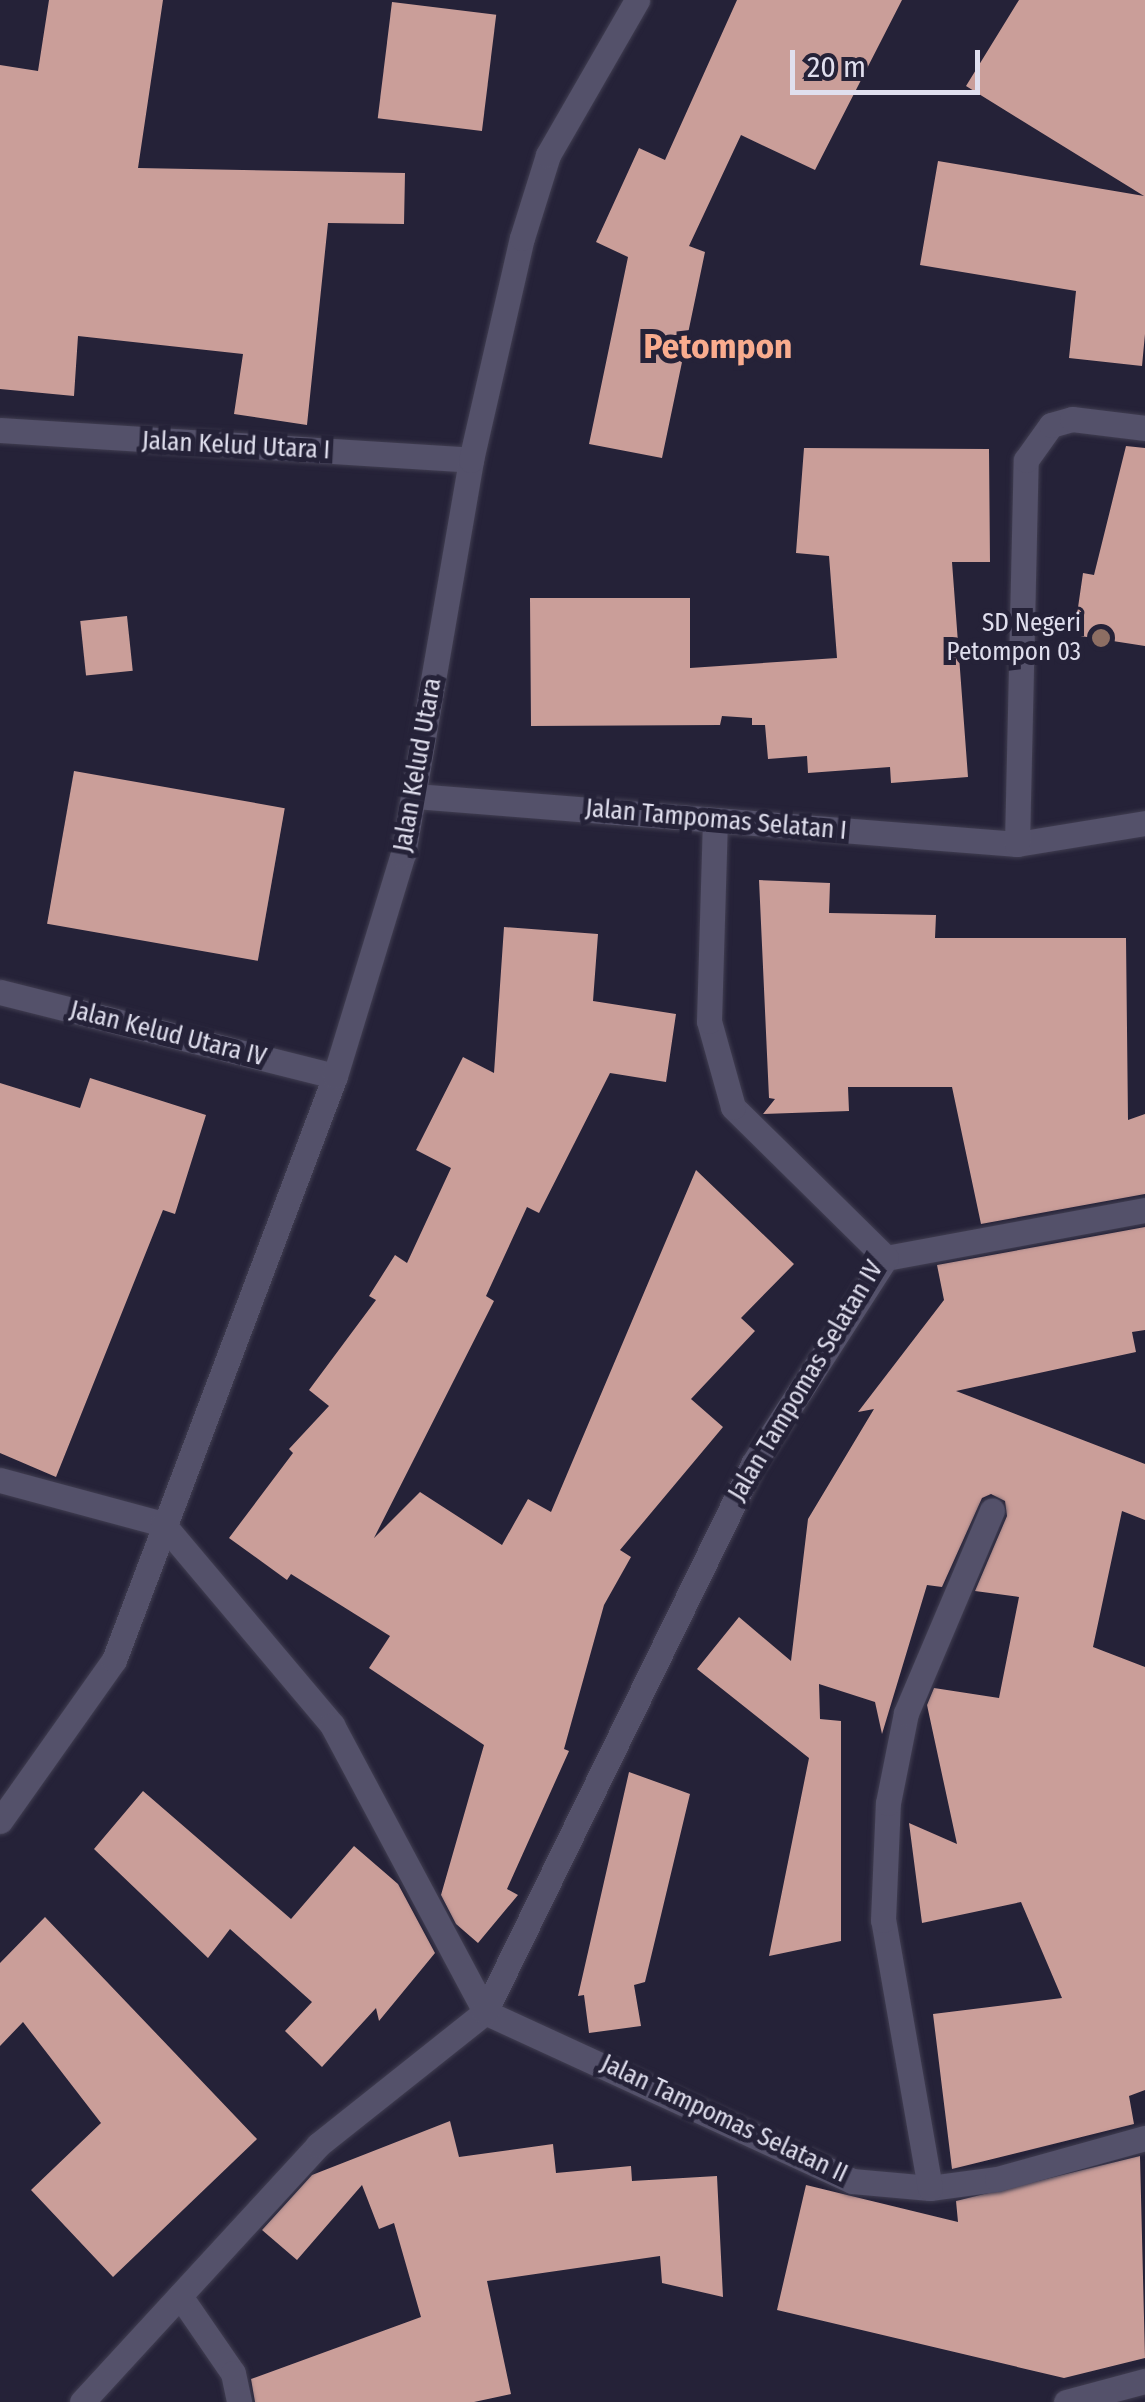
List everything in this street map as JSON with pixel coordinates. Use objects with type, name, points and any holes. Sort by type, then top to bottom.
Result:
[{"type":"street","name":"Jalan Kelud Utara","points":[[0,1821],[114,1660],[336,1076],[414,796],[471,460],[522,238],[548,155],[637,0]]},
{"type":"street","points":[[1017,844],[1026,460],[1051,425],[1072,418],[1145,428]]},
{"type":"street","name":"Jalan Kelud Utara I","points":[[0,430],[471,460]]},
{"type":"street","name":"Jalan Tampomas Selatan I","points":[[414,796],[1017,844],[1145,823]]},
{"type":"street","name":"Jalan Tampomas Selatan IV","points":[[485,2012],[754,1464],[886,1258],[734,1107],[709,1021],[716,820]]},
{"type":"street","name":"Jalan Kelud Utara IV","points":[[0,992],[336,1076]]},
{"type":"street","points":[[886,1258],[1145,1210]]},
{"type":"street","points":[[0,1480],[163,1524],[332,1726],[485,2012],[318,2145],[82,2402]]},
{"type":"street","points":[[930,2188],[882,1920],[888,1803],[906,1713],[992,1510]]},
{"type":"street","name":"Jalan Tampomas Selatan II","points":[[485,2012],[602,2060],[852,2181],[930,2188],[997,2179],[1145,2138]]},
{"type":"street","points":[[180,2296],[233,2373],[240,2402]]},
{"type":"street","points":[[1066,2402],[1145,2381]]},
{"type":"building","points":[[49,0],[163,0],[138,168],[405,173],[404,224],[328,223],[307,425],[234,414],[243,354],[78,336],[74,396],[0,389],[0,65],[38,71]]},
{"type":"building","points":[[737,0],[902,0],[815,170],[741,135],[689,246],[705,252],[662,458],[589,444],[628,257],[596,242],[639,148],[665,160]]},
{"type":"building","points":[[1019,0],[1145,0],[1145,334],[1142,366],[1069,358],[1076,291],[920,265],[938,161],[1144,196],[966,86]]},
{"type":"building","points":[[392,2],[496,15],[482,131],[378,118]]},
{"type":"building","points":[[1126,446],[1145,448],[1145,646],[1074,635],[1083,573],[1094,575]]},
{"type":"building","points":[[804,448],[989,449],[990,562],[952,562],[968,777],[891,783],[890,767],[808,773],[807,756],[768,759],[765,725],[752,725],[752,718],[722,716],[720,725],[531,726],[530,598],[690,598],[690,668],[837,658],[829,556],[796,553]]},
{"type":"building","points":[[127,616],[133,671],[86,676],[80,621]]},
{"type":"building","points":[[74,771],[285,808],[258,961],[47,924]]},
{"type":"building","points":[[759,880],[830,883],[829,913],[936,915],[935,938],[1126,938],[1128,1120],[1145,1114],[1145,1194],[981,1224],[952,1087],[848,1087],[849,1111],[763,1114],[775,1099],[769,1098]]},
{"type":"building","points":[[504,927],[598,934],[593,1001],[676,1014],[666,1082],[610,1073],[539,1213],[527,1207],[486,1296],[494,1301],[374,1538],[420,1492],[502,1545],[528,1499],[551,1512],[696,1170],[794,1264],[741,1318],[755,1331],[691,1399],[723,1427],[620,1550],[631,1557],[604,1605],[564,1749],[569,1751],[507,1889],[518,1895],[478,1943],[456,1924],[441,1895],[484,1745],[369,1668],[390,1636],[291,1574],[287,1580],[229,1538],[293,1453],[289,1449],[329,1406],[309,1390],[376,1300],[369,1296],[395,1255],[407,1263],[451,1168],[416,1150],[463,1057],[494,1073]]},
{"type":"building","points":[[90,1078],[206,1115],[175,1214],[163,1210],[56,1477],[0,1453],[0,1083],[80,1108]]},
{"type":"building","points":[[1145,1227],[1145,1330],[1132,1332],[1136,1352],[956,1391],[1145,1464],[1145,1520],[1122,1511],[1093,1647],[1145,1667],[1145,2090],[1129,2096],[1134,2124],[952,2169],[933,2014],[1062,1998],[1021,1902],[922,1923],[909,1823],[957,1844],[927,1705],[934,1688],[999,1698],[1019,1597],[975,1591],[1007,1516],[1005,1501],[991,1494],[982,1498],[942,1587],[927,1585],[882,1734],[875,1702],[819,1684],[820,1719],[841,1721],[841,1941],[769,1956],[809,1758],[697,1669],[739,1617],[791,1661],[808,1519],[874,1409],[858,1412],[944,1300],[937,1265]]},
{"type":"building","points":[[629,1772],[690,1794],[645,1982],[634,1985],[641,2026],[589,2033],[584,1995],[578,1996]]},
{"type":"building","points":[[143,1791],[291,1919],[354,1846],[398,1884],[435,1953],[379,2021],[376,2008],[322,2067],[285,2031],[312,2002],[230,1929],[208,1958],[94,1849]]},
{"type":"building","points":[[45,1917],[257,2139],[113,2277],[31,2190],[101,2123],[23,2022],[0,2046],[0,1963]]},
{"type":"building","points":[[450,2121],[459,2157],[553,2144],[556,2173],[631,2166],[632,2181],[717,2176],[723,2297],[662,2283],[660,2256],[487,2281],[511,2394],[474,2402],[255,2402],[251,2379],[421,2317],[394,2223],[379,2229],[362,2185],[297,2260],[262,2230],[312,2175]]},
{"type":"building","points":[[1140,2156],[1145,2358],[1064,2378],[777,2310],[806,2185],[958,2222],[956,2201]]},
{"type":"place","name":"SD Negeri Petompon 03","points":[[1101,638]]},
{"type":"district","name":"Petompon","points":[[718,346]]}]
